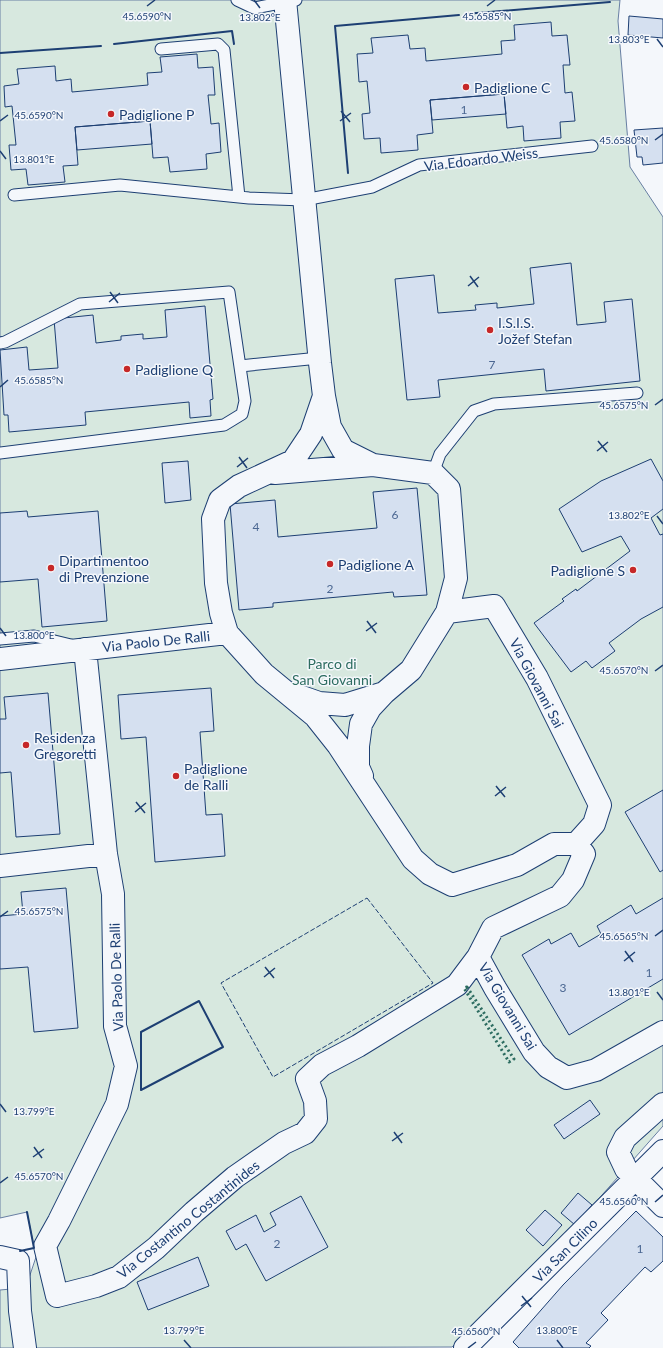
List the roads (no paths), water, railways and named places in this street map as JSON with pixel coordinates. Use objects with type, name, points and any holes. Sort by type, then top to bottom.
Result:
[{"type":"street","points":[[289,1],[304,200],[324,396],[330,427],[344,450],[373,465]]},
{"type":"street","points":[[324,396],[311,434],[293,461],[239,486],[220,500],[213,519],[216,583],[221,613],[227,633],[264,674],[315,716],[367,786],[413,859],[430,874],[452,885],[517,865],[554,844],[576,844]]},
{"type":"street","points":[[264,474],[373,465],[433,473],[449,489],[456,578],[447,612],[411,670],[384,693],[370,708],[361,724],[358,746],[358,767],[367,786]]},
{"type":"street","name":"Via Giovanni Sai","points":[[447,612],[494,606],[536,678],[600,805],[594,824],[576,844],[584,854],[573,880],[560,896],[493,928],[478,957],[534,1052],[548,1067],[567,1078],[596,1070],[663,1032]]},
{"type":"street","name":"Via Paolo De Ralli","points":[[0,659],[227,633]]},
{"type":"street","name":"Via Paolo De Ralli","points":[[57,1296],[45,1246],[59,1222],[117,1104],[126,1066],[115,1026],[113,894],[106,854],[85,649]]},
{"type":"street","points":[[287,692],[319,703],[345,705],[384,693]]},
{"type":"street","points":[[0,866],[106,854]]},
{"type":"street","name":"Via Costantino Costantinides","points":[[57,1296],[96,1286],[119,1277],[156,1248],[194,1212],[235,1177],[284,1143],[305,1133],[316,1119],[315,1101],[307,1079],[322,1065],[371,1038],[457,985],[478,957]]},
{"type":"street","points":[[663,1104],[625,1138],[618,1152],[626,1169],[635,1180],[663,1206]]},
{"type":"street","name":"Via San Cilino","points":[[465,1348],[663,1151]]},
{"type":"street","points":[[0,1257],[18,1261],[20,1311],[25,1348]]},
{"type":"lane","points":[[237,0],[254,8],[289,1]]},
{"type":"lane","points":[[161,49],[218,44],[224,50],[239,197]]},
{"type":"lane","name":"Via Edoardo Weiss","points":[[14,195],[120,185],[239,197],[304,200],[372,187],[419,165],[592,146]]},
{"type":"lane","points":[[0,342],[5,342],[80,304],[229,292],[244,402],[242,414],[224,425],[0,453]]},
{"type":"lane","points":[[240,366],[319,358]]},
{"type":"lane","points":[[433,473],[440,454],[474,411],[494,404],[637,393]]},
{"type":"lane","points":[[0,639],[34,636],[85,649]]},
{"type":"place","name":"Padiglione C","points":[[466,87]]},
{"type":"place","name":"Padiglione P","points":[[111,114]]},
{"type":"place","name":"I.S.I.S. Jožef Stefan","points":[[490,330]]},
{"type":"place","name":"Padiglione Q","points":[[127,369]]},
{"type":"place","name":"Padiglione A","points":[[330,564]]},
{"type":"place","name":"Dipartimentoo di Prevenzione","points":[[51,568]]},
{"type":"place","name":"Padiglione S","points":[[633,570]]},
{"type":"place","name":"Residenza Gregoretti","points":[[26,745]]},
{"type":"place","name":"Padiglione de Ralli","points":[[176,776]]},
{"type":"park label","name":"Parco di San Giovanni","points":[[332,672]]}]
